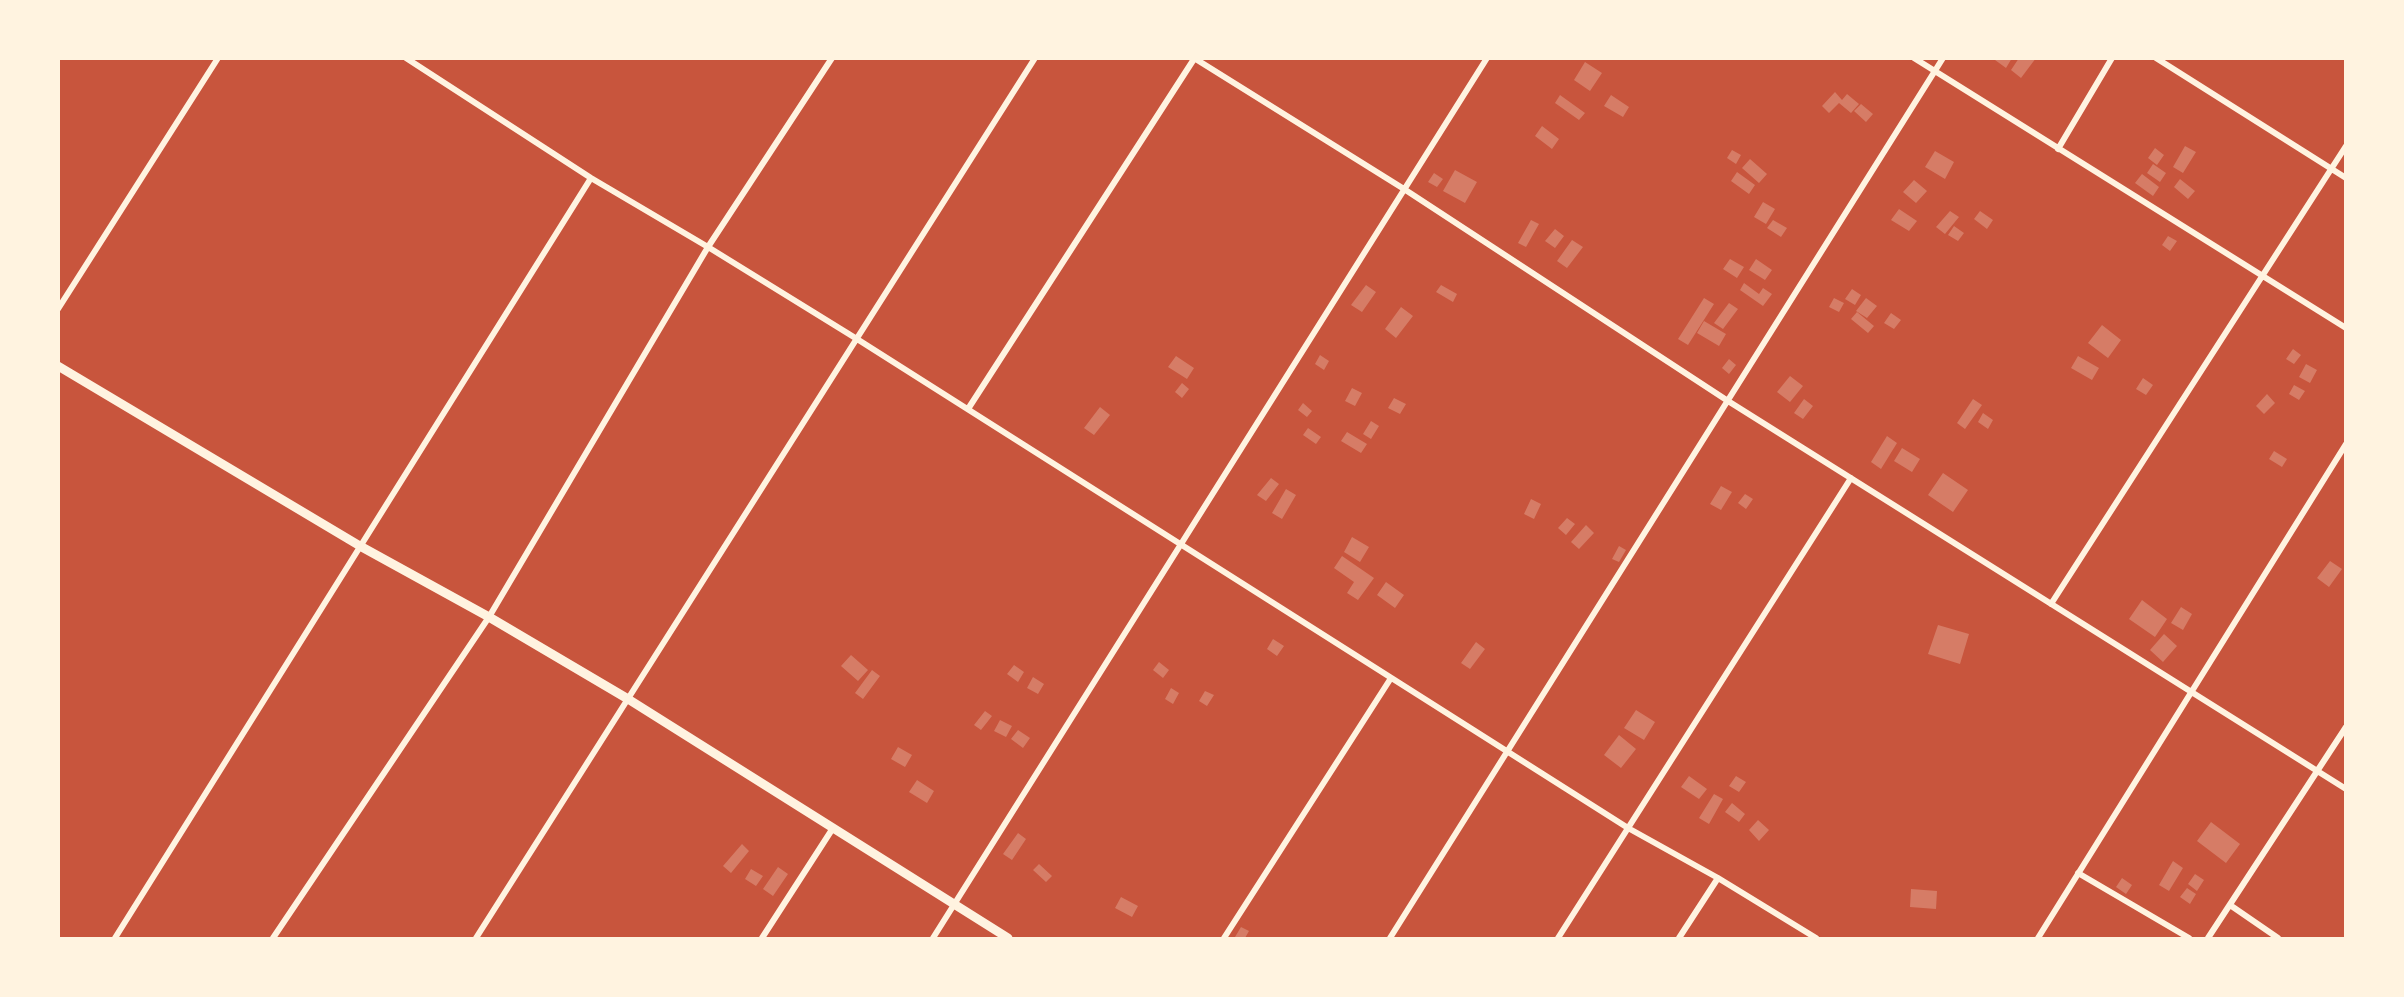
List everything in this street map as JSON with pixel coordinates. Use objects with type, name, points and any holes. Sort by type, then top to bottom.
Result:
[{"type":"street","points":[[58,309],[218,58]]},
{"type":"street","points":[[406,58],[591,178],[857,339],[1628,828],[1719,878],[1816,939]]},
{"type":"street","points":[[273,939],[489,617],[708,247],[832,58]]},
{"type":"street","points":[[476,939],[1035,58]]},
{"type":"street","points":[[933,939],[1487,58]]},
{"type":"street","points":[[1914,58],[2346,328]]},
{"type":"street","points":[[1389,939],[1943,58]]},
{"type":"street","points":[[2058,149],[2112,58]]},
{"type":"street","points":[[2156,58],[2346,178]]},
{"type":"street","points":[[968,409],[1194,59],[1404,189],[1728,401],[2315,772],[2346,789]]},
{"type":"street","points":[[2051,604],[2346,146]]},
{"type":"street","points":[[115,939],[591,178]]},
{"type":"street","points":[[58,366],[360,546],[489,617],[628,699],[1008,939]]},
{"type":"street","points":[[2038,939],[2346,444]]},
{"type":"street","points":[[1558,939],[1851,478]]},
{"type":"street","points":[[1224,939],[1391,678]]},
{"type":"street","points":[[2208,939],[2315,772],[2346,728]]},
{"type":"street","points":[[762,939],[833,828]]},
{"type":"street","points":[[2078,873],[2189,939]]},
{"type":"street","points":[[1679,939],[1719,878]]},
{"type":"street","points":[[2230,905],[2278,939]]},
{"type":"building","points":[[2012,58],[2006,68],[1995,60]]},
{"type":"building","points":[[2019,58],[2036,58],[2021,78],[2011,70]]},
{"type":"building","points":[[1585,62],[1602,73],[1590,91],[1574,80]]},
{"type":"building","points":[[1835,92],[1842,100],[1847,94],[1859,104],[1851,113],[1839,103],[1829,113],[1822,106]]},
{"type":"building","points":[[1560,95],[1585,113],[1579,120],[1555,103]]},
{"type":"building","points":[[1611,95],[1629,107],[1623,117],[1604,106]]},
{"type":"building","points":[[1861,104],[1873,114],[1866,122],[1854,111]]},
{"type":"building","points":[[1542,126],[1559,139],[1552,149],[1535,136]]},
{"type":"building","points":[[2185,146],[2196,152],[2183,173],[2173,167]]},
{"type":"building","points":[[2155,148],[2164,155],[2157,165],[2148,158]]},
{"type":"building","points":[[1732,150],[1741,155],[1736,164],[1727,158]]},
{"type":"building","points":[[1935,151],[1954,162],[1945,179],[1925,167]]},
{"type":"building","points":[[1750,159],[1767,174],[1759,183],[1742,168]]},
{"type":"building","points":[[2153,164],[2166,173],[2160,182],[2147,173]]},
{"type":"building","points":[[1455,170],[1477,182],[1465,203],[1443,191]]},
{"type":"building","points":[[1737,172],[1755,185],[1749,194],[1731,181]]},
{"type":"building","points":[[1434,173],[1443,179],[1437,187],[1428,182]]},
{"type":"building","points":[[2142,174],[2159,187],[2153,196],[2135,183]]},
{"type":"building","points":[[2180,179],[2195,191],[2188,199],[2174,187]]},
{"type":"building","points":[[1914,180],[1927,191],[1916,203],[1903,192]]},
{"type":"building","points":[[1763,202],[1775,209],[1766,224],[1754,217]]},
{"type":"building","points":[[1899,209],[1917,221],[1909,231],[1891,220]]},
{"type":"building","points":[[1950,211],[1959,217],[1945,234],[1936,227]]},
{"type":"building","points":[[1980,211],[1993,220],[1987,229],[1974,219]]},
{"type":"building","points":[[1531,220],[1539,224],[1526,247],[1518,243]]},
{"type":"building","points":[[1773,220],[1787,228],[1781,237],[1767,228]]},
{"type":"building","points":[[1954,226],[1964,233],[1958,241],[1948,235]]},
{"type":"building","points":[[1555,229],[1564,236],[1555,248],[1545,241]]},
{"type":"building","points":[[2168,236],[2177,241],[2170,251],[2162,245]]},
{"type":"building","points":[[1572,240],[1583,247],[1567,268],[1557,261]]},
{"type":"building","points":[[1730,259],[1744,267],[1737,278],[1723,269]]},
{"type":"building","points":[[1756,259],[1772,270],[1765,280],[1749,270]]},
{"type":"building","points":[[1744,283],[1759,294],[1763,288],[1772,294],[1763,306],[1740,290]]},
{"type":"building","points":[[1366,285],[1376,292],[1362,312],[1351,305]]},
{"type":"building","points":[[1441,285],[1457,294],[1453,302],[1436,292]]},
{"type":"building","points":[[1852,289],[1861,295],[1855,305],[1845,299]]},
{"type":"building","points":[[1704,298],[1714,304],[1688,345],[1678,339]]},
{"type":"building","points":[[1834,298],[1844,303],[1839,312],[1829,307]]},
{"type":"building","points":[[1866,298],[1877,306],[1867,318],[1856,311]]},
{"type":"building","points":[[1729,303],[1738,309],[1723,329],[1714,323]]},
{"type":"building","points":[[1401,307],[1413,316],[1396,338],[1385,329]]},
{"type":"building","points":[[1857,312],[1874,326],[1868,333],[1851,319]]},
{"type":"building","points":[[1891,313],[1901,320],[1894,329],[1884,323]]},
{"type":"building","points":[[1704,321],[1726,334],[1719,346],[1697,333]]},
{"type":"building","points":[[2102,325],[2121,340],[2108,358],[2088,343]]},
{"type":"building","points":[[2293,349],[2301,355],[2294,364],[2286,359]]},
{"type":"building","points":[[1320,355],[1329,361],[1324,370],[1315,364]]},
{"type":"building","points":[[1176,356],[1194,368],[1187,379],[1168,367]]},
{"type":"building","points":[[2078,356],[2099,368],[2092,380],[2071,368]]},
{"type":"building","points":[[1729,359],[1736,365],[1729,374],[1722,368]]},
{"type":"building","points":[[2306,364],[2317,370],[2310,383],[2299,377]]},
{"type":"building","points":[[1790,376],[1803,386],[1790,402],[1777,392]]},
{"type":"building","points":[[2143,378],[2153,385],[2146,395],[2136,389]]},
{"type":"building","points":[[1182,383],[1189,389],[1182,398],[1175,392]]},
{"type":"building","points":[[2294,385],[2305,391],[2299,400],[2289,394]]},
{"type":"building","points":[[1352,388],[1362,393],[1355,406],[1345,401]]},
{"type":"building","points":[[2267,394],[2275,403],[2264,414],[2256,406]]},
{"type":"building","points":[[1394,398],[1406,404],[1400,414],[1388,408]]},
{"type":"building","points":[[1804,399],[1813,406],[1803,419],[1794,413]]},
{"type":"building","points":[[1973,399],[1982,405],[1965,429],[1957,423]]},
{"type":"building","points":[[1303,403],[1312,411],[1307,417],[1298,410]]},
{"type":"building","points":[[1100,407],[1110,415],[1094,435],[1084,428]]},
{"type":"building","points":[[1983,413],[1993,420],[1988,429],[1978,422]]},
{"type":"building","points":[[1371,421],[1379,426],[1371,439],[1363,434]]},
{"type":"building","points":[[1308,428],[1321,437],[1316,444],[1303,435]]},
{"type":"building","points":[[1347,432],[1367,444],[1361,453],[1341,441]]},
{"type":"building","points":[[1887,436],[1897,443],[1881,469],[1871,462]]},
{"type":"building","points":[[1902,448],[1920,459],[1912,472],[1894,461]]},
{"type":"building","points":[[2274,451],[2287,459],[2282,467],[2269,459]]},
{"type":"building","points":[[1943,473],[1968,490],[1953,512],[1928,495]]},
{"type":"building","points":[[1271,478],[1279,484],[1266,501],[1257,495]]},
{"type":"building","points":[[1721,486],[1732,492],[1721,510],[1710,504]]},
{"type":"building","points":[[1286,489],[1296,495],[1282,519],[1272,513]]},
{"type":"building","points":[[1745,494],[1753,499],[1746,509],[1738,503]]},
{"type":"building","points":[[1531,499],[1541,504],[1534,519],[1524,514]]},
{"type":"building","points":[[1567,518],[1575,524],[1566,535],[1558,528]]},
{"type":"building","points":[[1586,525],[1594,533],[1579,549],[1571,542]]},
{"type":"building","points":[[1352,537],[1369,547],[1360,562],[1344,552]]},
{"type":"building","points":[[1619,546],[1626,550],[1619,562],[1612,559]]},
{"type":"building","points":[[1342,556],[1374,578],[1358,600],[1347,593],[1354,582],[1334,568]]},
{"type":"building","points":[[2330,561],[2342,569],[2329,587],[2317,578]]},
{"type":"building","points":[[1386,582],[1404,595],[1395,608],[1377,595]]},
{"type":"building","points":[[2142,600],[2167,619],[2155,637],[2129,619]]},
{"type":"building","points":[[2181,607],[2192,614],[2183,630],[2171,623]]},
{"type":"building","points":[[1938,625],[1969,634],[1960,664],[1928,654]]},
{"type":"building","points":[[2164,634],[2177,646],[2163,662],[2150,650]]},
{"type":"building","points":[[1273,639],[1284,646],[1277,656],[1267,649]]},
{"type":"building","points":[[1476,642],[1485,649],[1470,669],[1461,663]]},
{"type":"building","points":[[851,655],[868,670],[858,681],[841,666]]},
{"type":"building","points":[[1159,662],[1169,670],[1163,678],[1153,670]]},
{"type":"building","points":[[1014,665],[1024,672],[1018,682],[1007,674]]},
{"type":"building","points":[[872,670],[880,676],[863,699],[855,693]]},
{"type":"building","points":[[1033,677],[1044,684],[1038,694],[1027,688]]},
{"type":"building","points":[[1171,688],[1179,693],[1173,704],[1165,699]]},
{"type":"building","points":[[1205,691],[1214,695],[1207,706],[1199,701]]},
{"type":"building","points":[[1636,710],[1655,722],[1644,740],[1624,728]]},
{"type":"building","points":[[985,711],[992,716],[981,730],[974,725]]},
{"type":"building","points":[[1000,720],[1012,726],[1006,737],[994,731]]},
{"type":"building","points":[[1018,730],[1030,738],[1023,748],[1011,739]]},
{"type":"building","points":[[1619,735],[1636,749],[1621,768],[1604,755]]},
{"type":"building","points":[[898,747],[912,755],[905,767],[891,759]]},
{"type":"building","points":[[1689,776],[1707,789],[1699,799],[1681,787]]},
{"type":"building","points":[[1736,776],[1746,782],[1739,792],[1729,786]]},
{"type":"building","points":[[917,780],[934,791],[927,803],[909,792]]},
{"type":"building","points":[[1714,794],[1723,799],[1709,824],[1699,818]]},
{"type":"building","points":[[1732,803],[1745,814],[1739,822],[1725,812]]},
{"type":"building","points":[[1758,820],[1769,830],[1759,841],[1749,830]]},
{"type":"building","points":[[2211,822],[2240,844],[2226,863],[2197,841]]},
{"type":"building","points":[[1018,833],[1026,839],[1012,860],[1003,854]]},
{"type":"building","points":[[742,844],[749,851],[731,873],[723,866]]},
{"type":"building","points":[[2173,861],[2183,868],[2169,891],[2159,885]]},
{"type":"building","points":[[1039,864],[1052,876],[1046,882],[1033,870]]},
{"type":"building","points":[[778,867],[788,874],[773,896],[763,889]]},
{"type":"building","points":[[751,869],[763,876],[756,886],[745,879]]},
{"type":"building","points":[[2195,874],[2204,880],[2197,891],[2188,884]]},
{"type":"building","points":[[2122,878],[2132,885],[2126,894],[2116,887]]},
{"type":"building","points":[[2187,888],[2196,894],[2190,904],[2180,897]]},
{"type":"building","points":[[1911,889],[1937,891],[1936,909],[1910,907]]},
{"type":"building","points":[[1121,897],[1138,906],[1132,917],[1115,908]]},
{"type":"building","points":[[1241,927],[1249,931],[1245,938],[1235,937]]}]
